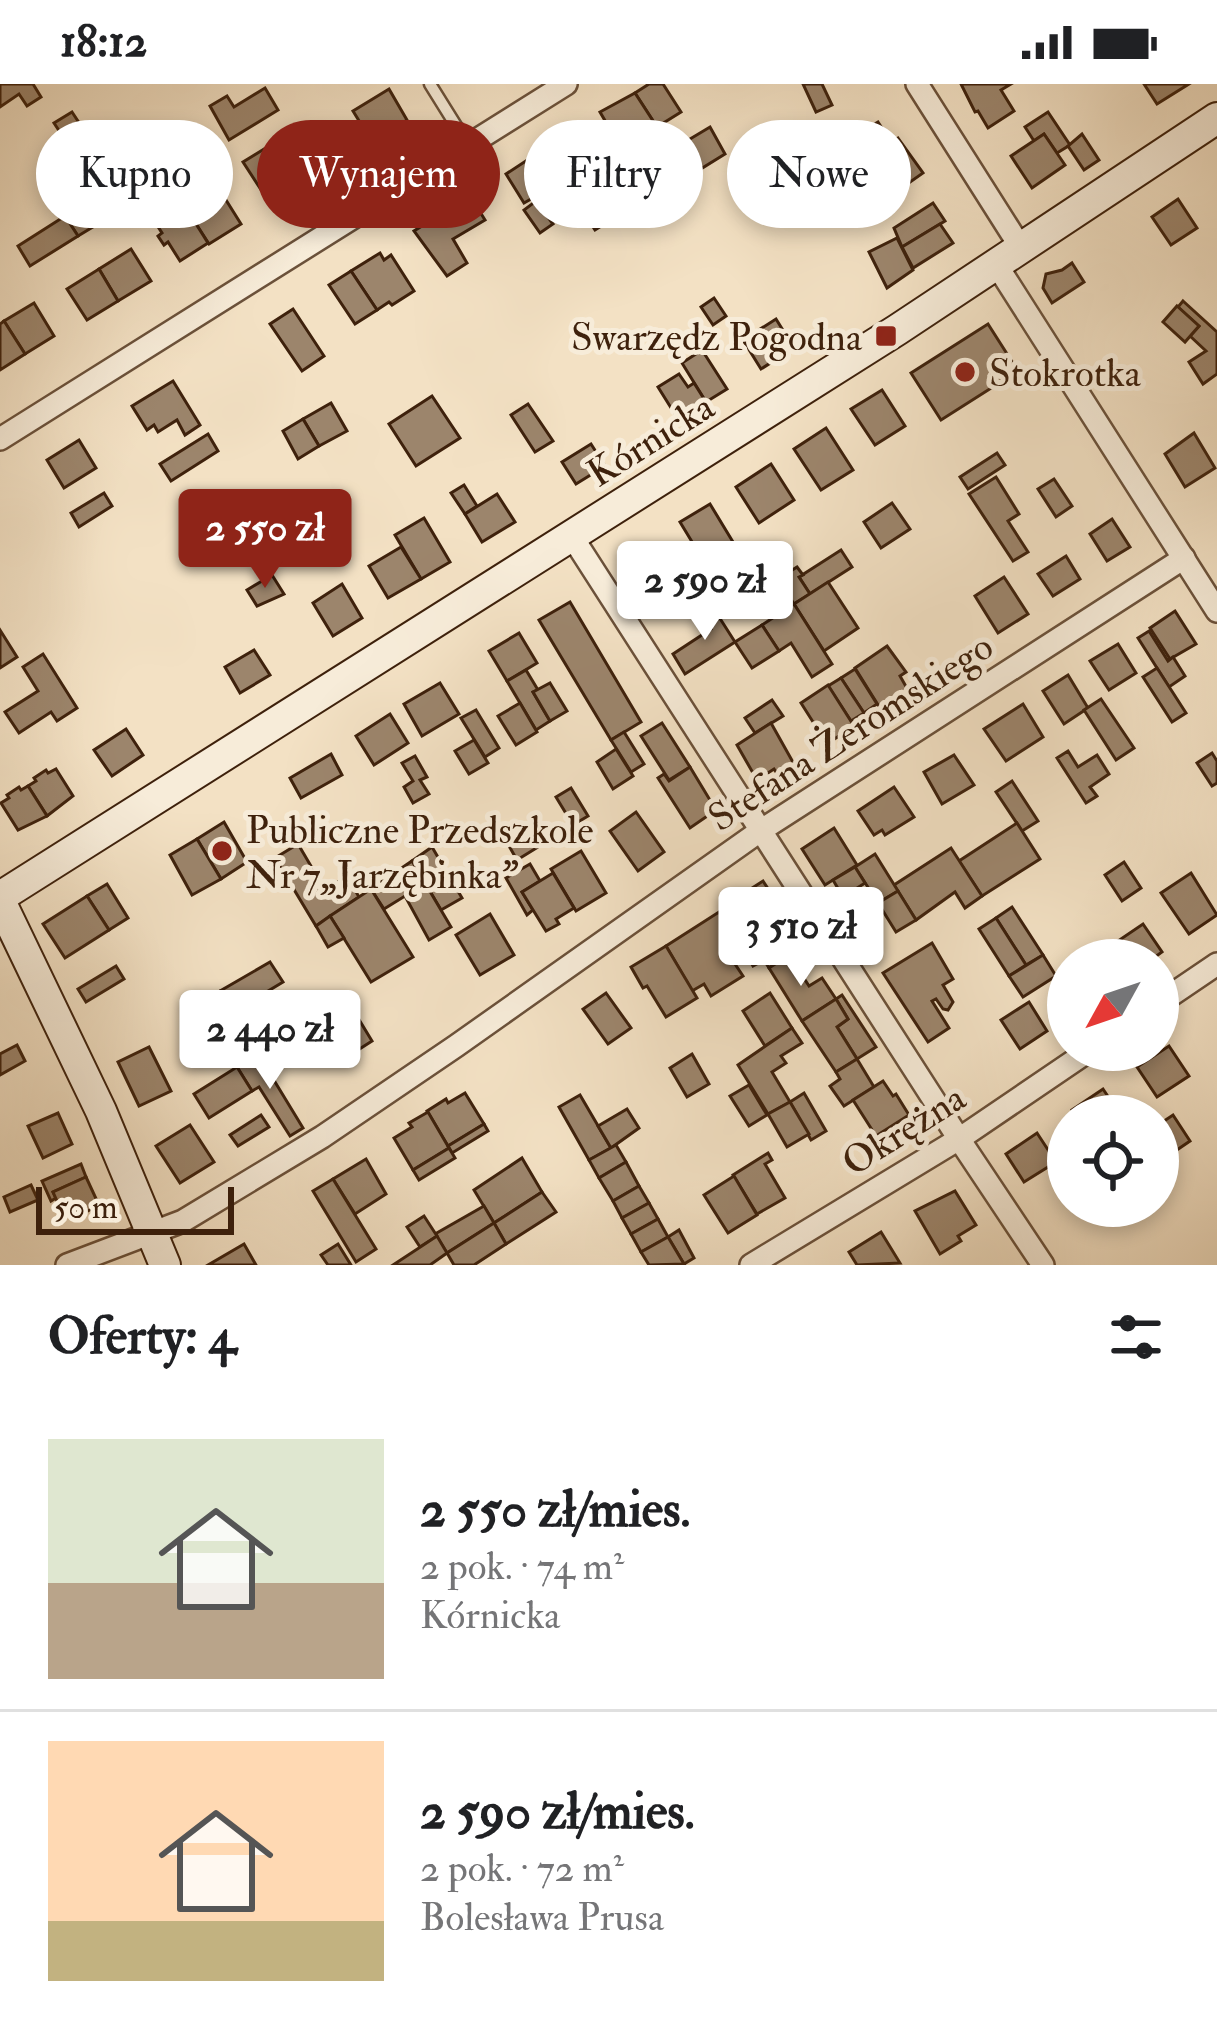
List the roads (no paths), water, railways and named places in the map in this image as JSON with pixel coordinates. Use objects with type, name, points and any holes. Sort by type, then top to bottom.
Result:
[{"type":"street","points":[[500,126],[566,84]]},
{"type":"street","points":[[917,84],[1009,256],[1217,611]]},
{"type":"street","name":"Kórnicka","points":[[0,899],[897,330],[1217,118]]},
{"type":"street","points":[[0,439],[337,228]]},
{"type":"street","points":[[571,535],[1043,1265]]},
{"type":"street","name":"Stefana Żeromskiego","points":[[67,1265],[183,1221],[322,1137],[760,831],[1184,558]]},
{"type":"street","points":[[0,899],[100,1111],[165,1265]]},
{"type":"street","points":[[1179,990],[1217,964]]},
{"type":"street","name":"Okrężna","points":[[751,1265],[959,1139],[1059,1071]]},
{"type":"lane","points":[[430,84],[452,120]]},
{"type":"place","name":"Swarzędz Pogodna","points":[[886,336]]},
{"type":"place","name":"Stokrotka","points":[[965,372]]},
{"type":"place","name":"Publiczne Przedszkole Nr 7„Jarzębinka”","points":[[222,851]]}]
